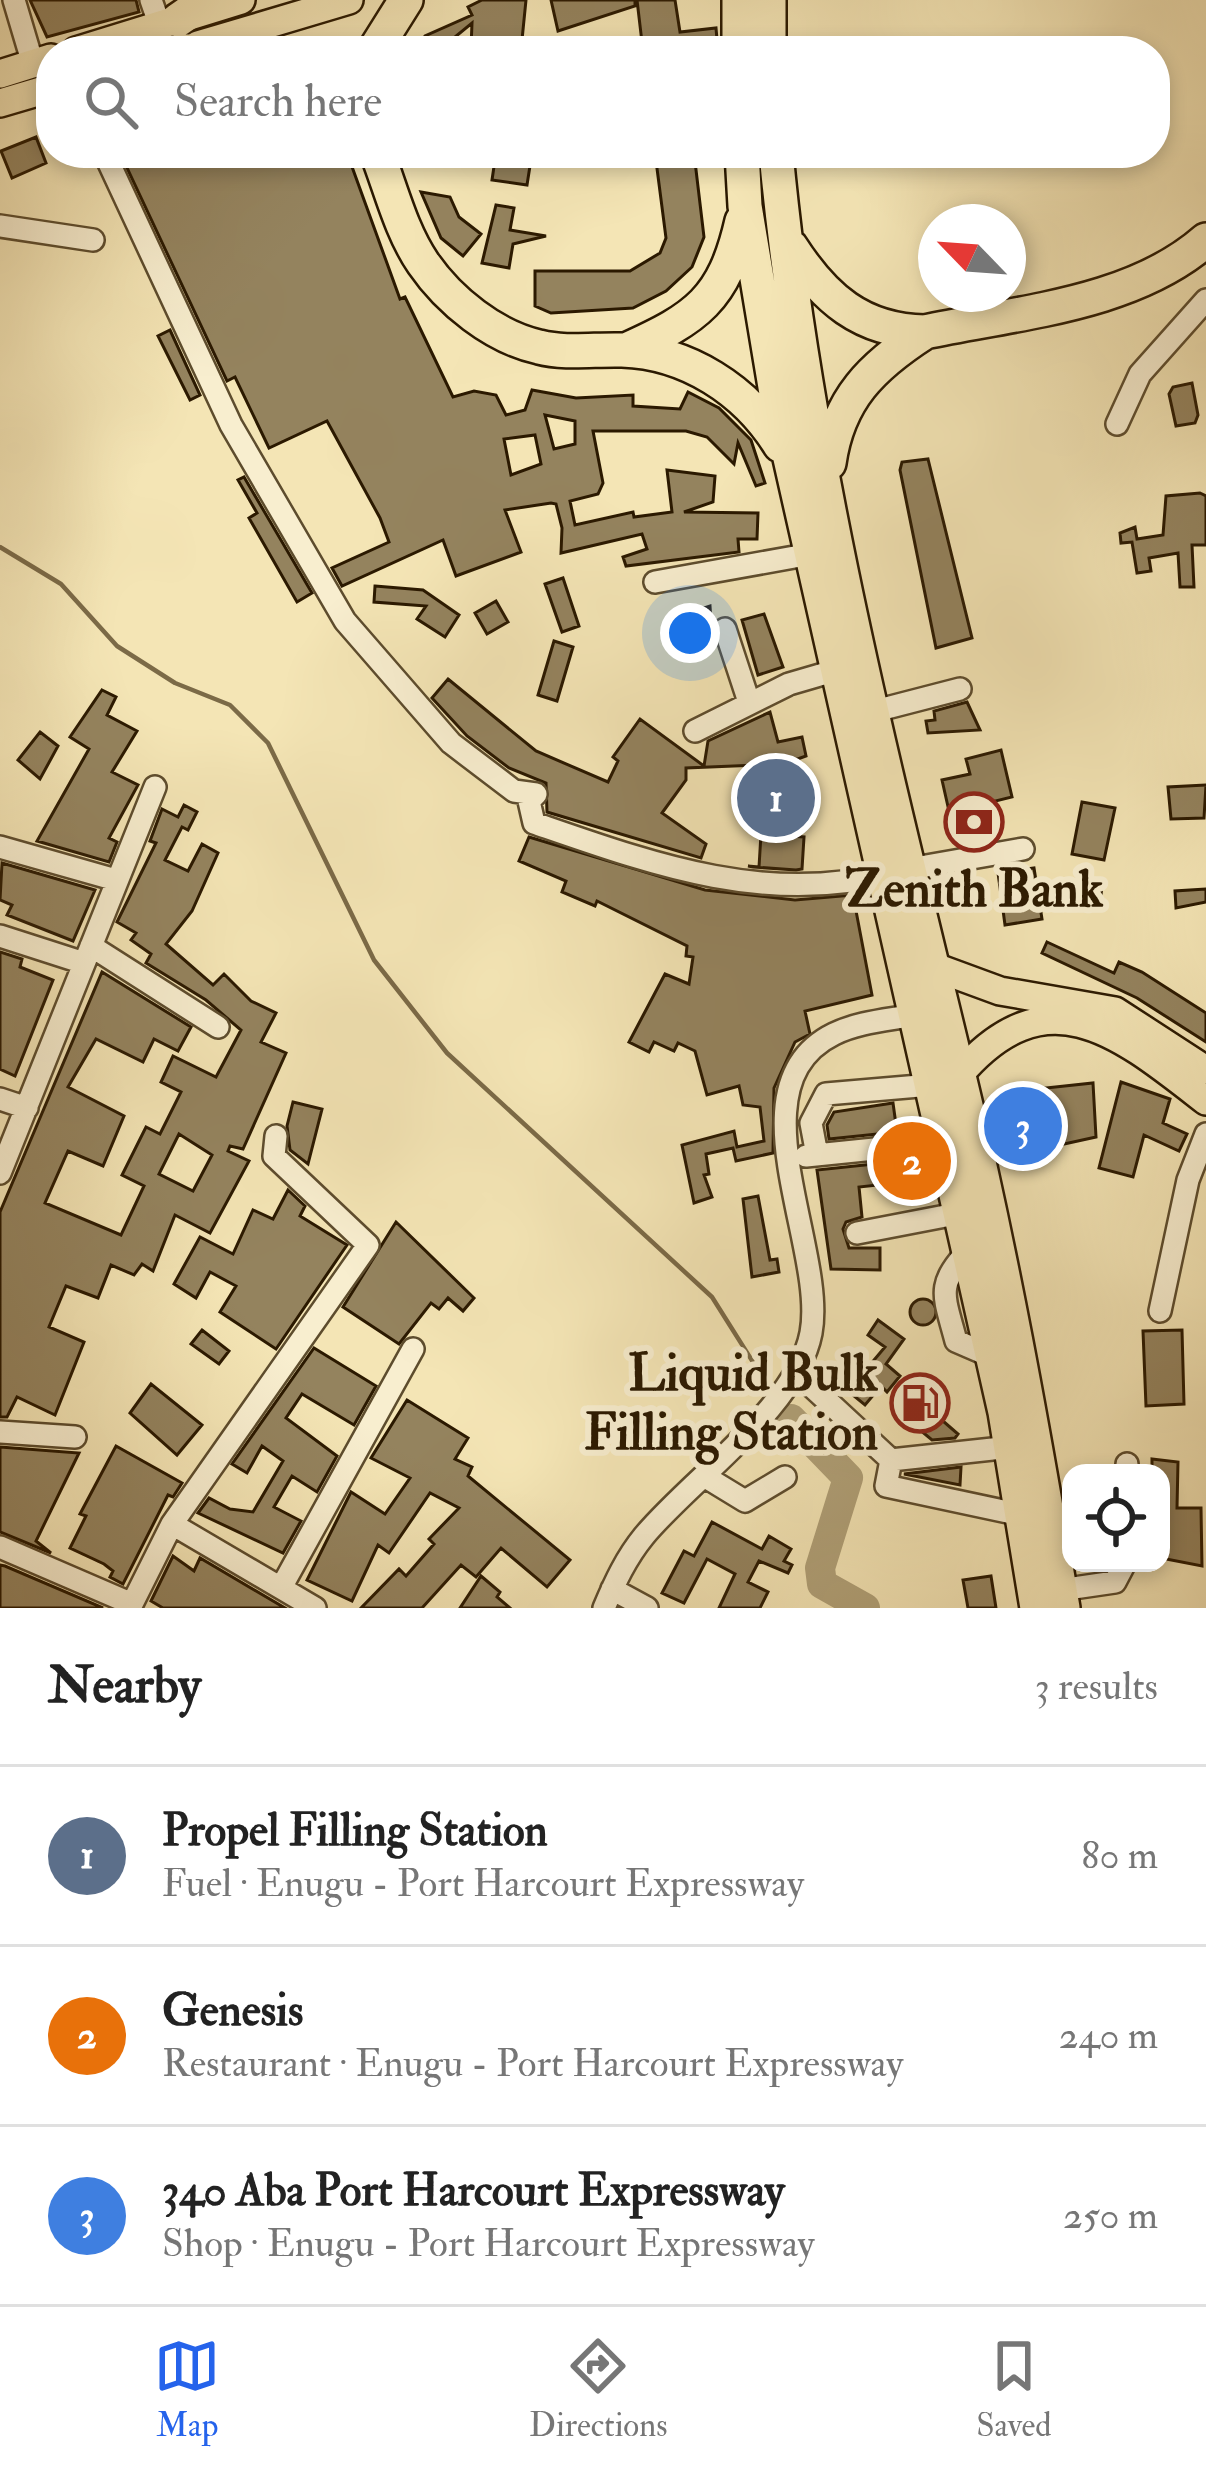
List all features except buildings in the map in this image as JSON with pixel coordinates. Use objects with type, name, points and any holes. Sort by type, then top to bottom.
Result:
[{"type":"highway","points":[[169,30],[208,0]]},
{"type":"highway","points":[[383,36],[406,0]]},
{"type":"highway","points":[[739,0],[739,36]]},
{"type":"highway","points":[[769,0],[769,36]]},
{"type":"highway","points":[[383,168],[421,260],[461,304],[509,336],[541,348],[626,350],[694,368],[737,392],[790,462]]},
{"type":"highway","points":[[743,168],[745,206],[790,462],[837,670],[898,872],[932,966],[945,1080],[943,1142],[993,1357],[1022,1515],[1054,1602]]},
{"type":"highway","points":[[777,168],[784,235],[827,489],[875,711],[914,1015],[945,1080],[1005,1282],[1054,1602]]},
{"type":"highway","points":[[626,350],[679,326],[712,297],[726,276],[745,206]]},
{"type":"highway","points":[[784,235],[819,288],[844,308],[876,326],[925,332],[1111,291],[1171,268],[1206,240]]},
{"type":"highway","points":[[827,489],[834,434],[854,390],[868,372],[925,332]]},
{"type":"main road","points":[[169,30],[241,0]]},
{"type":"main road","points":[[169,30],[349,0]]},
{"type":"main road","points":[[0,74],[36,63]]},
{"type":"main road","points":[[0,104],[36,93]]},
{"type":"main road","points":[[932,966],[1000,992],[1115,1011],[1206,1070]]},
{"type":"main road","points":[[945,1080],[1007,1030],[1063,1018],[1106,1029],[1206,1100]]},
{"type":"street","points":[[14,0],[36,48]]},
{"type":"street","points":[[111,168],[222,406],[318,580],[345,621],[451,743],[514,791],[536,794],[529,801],[534,824],[683,873],[739,884],[851,883],[1024,849]]},
{"type":"street","points":[[0,226],[93,240]]},
{"type":"street","points":[[1117,424],[1140,374],[1206,300]]},
{"type":"street","points":[[655,583],[811,554]]},
{"type":"street","points":[[725,629],[749,702]]},
{"type":"street","points":[[694,731],[749,702],[837,670]]},
{"type":"street","points":[[875,711],[960,689]]},
{"type":"street","points":[[0,1173],[155,787]]},
{"type":"street","points":[[0,847],[116,880]]},
{"type":"street","points":[[0,936],[88,954],[218,1027]]},
{"type":"street","points":[[647,1608],[608,1599],[646,1534],[792,1376],[811,1333],[812,1291],[787,1159],[790,1085],[808,1054],[848,1028],[914,1015]]},
{"type":"street","points":[[817,1155],[811,1123],[826,1094],[945,1080]]},
{"type":"street","points":[[0,1099],[26,1108]]},
{"type":"street","points":[[1160,1310],[1188,1180],[1206,1134]]},
{"type":"street","points":[[0,1547],[131,1606],[172,1524],[368,1246],[274,1156],[275,1136]]},
{"type":"street","points":[[787,1159],[943,1142]]},
{"type":"street","points":[[857,1233],[961,1213]]},
{"type":"street","points":[[282,1586],[413,1348]]},
{"type":"street","points":[[792,1376],[891,1460],[1011,1447]]},
{"type":"street","points":[[0,1432],[75,1438]]},
{"type":"street","points":[[891,1460],[889,1490],[1022,1515]]},
{"type":"street","points":[[704,1475],[745,1501],[785,1477]]},
{"type":"street","points":[[172,1524],[315,1608]]},
{"type":"street","points":[[1054,1602],[1115,1582],[1120,1572]]},
{"type":"waterway","points":[[0,547],[61,584],[117,646],[175,683],[230,705],[268,743],[374,960],[447,1053],[712,1297],[768,1386]]},
{"type":"waterway","points":[[791,1419],[848,1478],[820,1568],[822,1584],[865,1608]]},
{"type":"place","name":"Propel Filling Station","points":[[776,798]]},
{"type":"place","name":"Zenith Bank","points":[[974,822]]},
{"type":"place","name":"340 Aba Port Harcourt Expressway","points":[[1023,1126]]},
{"type":"place","name":"Genesis","points":[[912,1161]]},
{"type":"place","name":"Liquid Bulk Filling Station","points":[[920,1403]]}]
